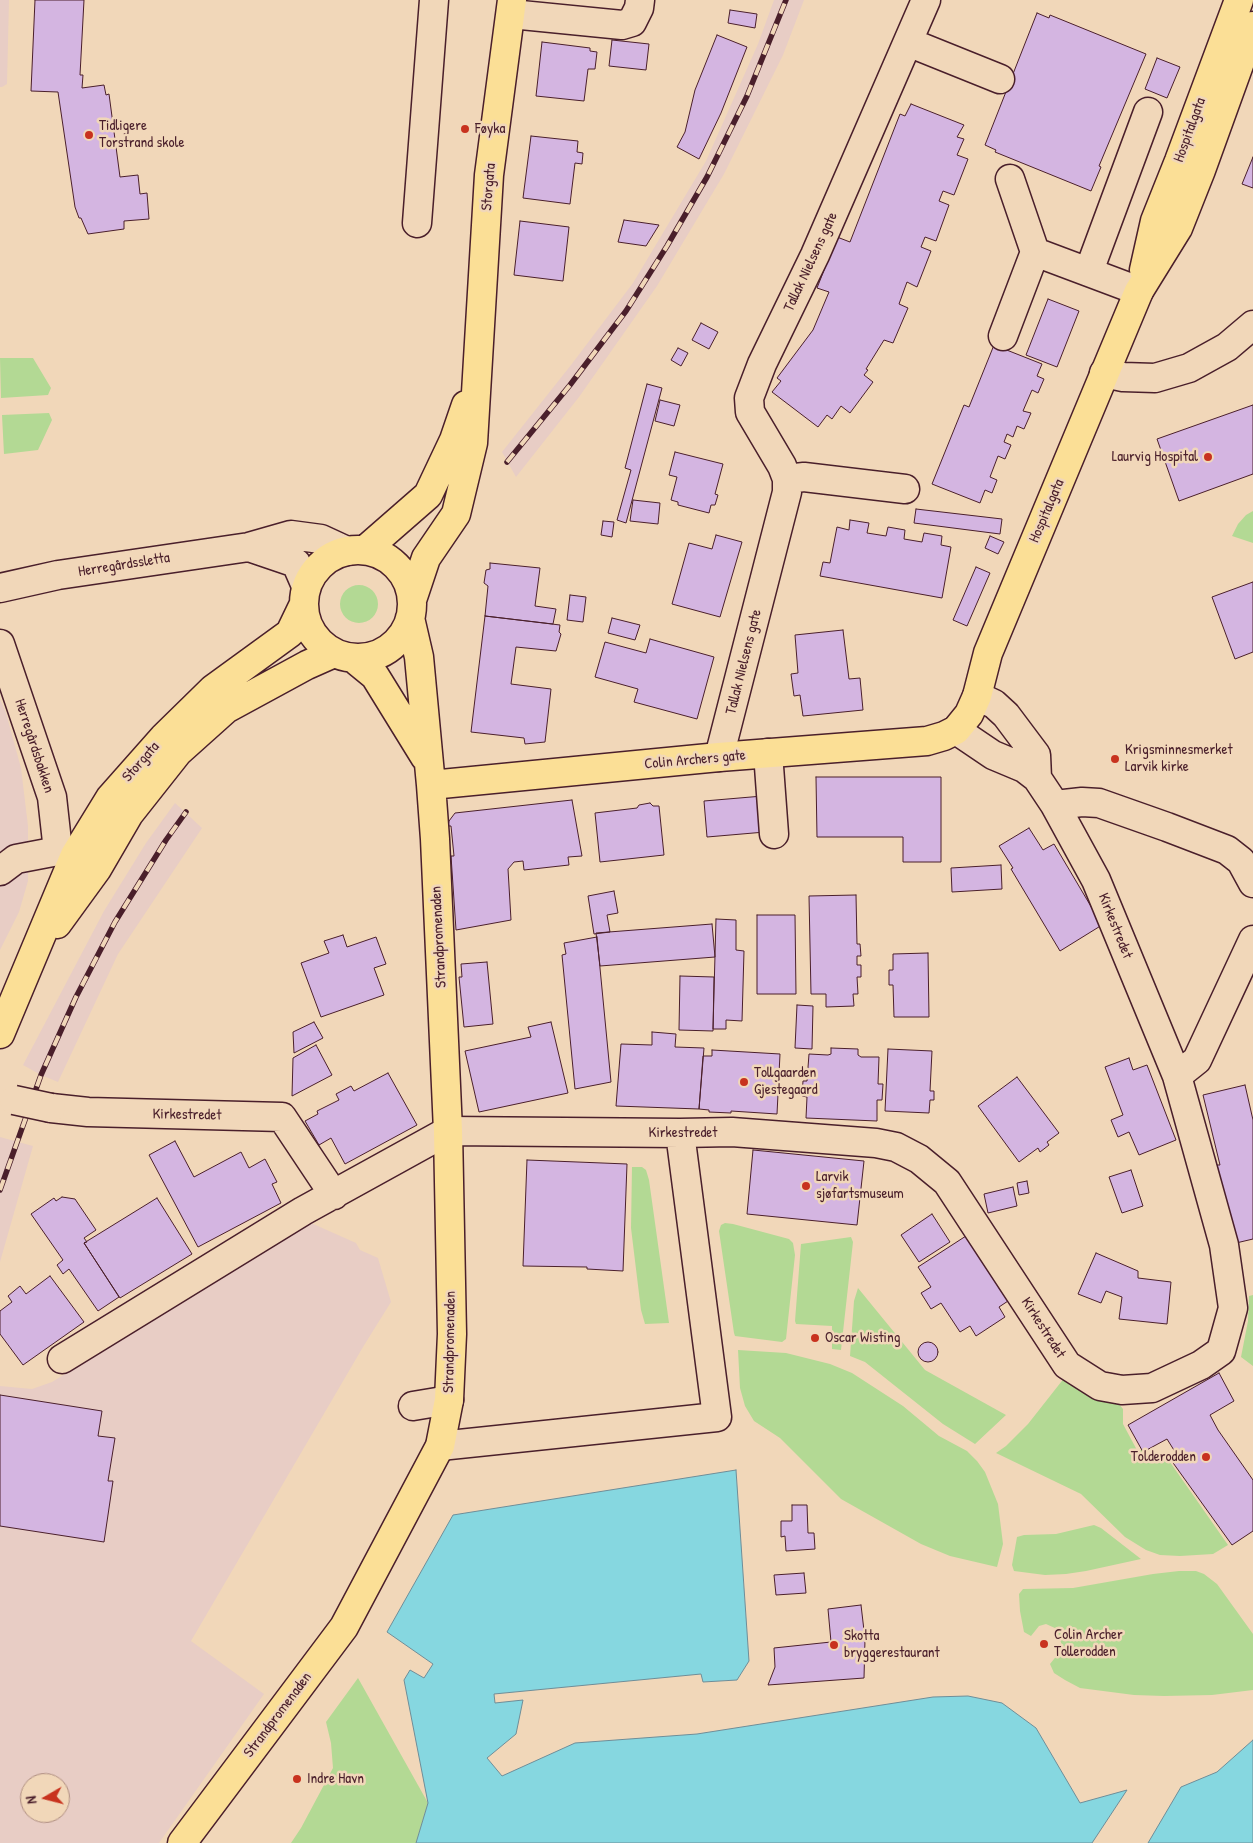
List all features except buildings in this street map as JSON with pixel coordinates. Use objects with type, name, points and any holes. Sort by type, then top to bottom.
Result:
[{"type":"main road","name":"Hospitalgata","points":[[1139,291],[1155,221],[1239,0]]},
{"type":"main road","name":"Storgata","points":[[411,609],[426,558],[456,514],[473,443],[489,175],[511,7]]},
{"type":"main road","name":"Hospitalgata","points":[[956,730],[969,714],[977,696],[988,653],[1139,291],[1178,228],[1202,170],[1253,26]]},
{"type":"main road","name":"Storgata","points":[[356,551],[428,495],[454,440],[476,376]]},
{"type":"main road","points":[[356,551],[382,556],[397,567],[407,582],[411,609],[403,634],[390,648],[373,656],[343,656],[318,642],[307,625],[305,596],[316,569],[330,557],[356,551]]},
{"type":"main road","name":"Storgata","points":[[0,1034],[30,959],[66,853],[110,798],[164,736],[213,690],[290,634],[305,596]]},
{"type":"main road","name":"Strandpromenaden","points":[[182,1843],[344,1627],[440,1446],[449,1400],[452,1334],[448,1131],[430,774],[419,657],[411,609]]},
{"type":"main road","name":"Storgata","points":[[30,959],[97,869],[129,814],[178,752],[226,709],[307,665],[343,656]]},
{"type":"main road","name":"Strandpromenaden","points":[[343,656],[376,676],[430,774]]},
{"type":"main road","name":"Colin Archers gate","points":[[430,774],[719,757],[928,741],[956,730]]},
{"type":"street","points":[[417,223],[434,0]]},
{"type":"street","points":[[511,7],[622,25],[632,22],[640,8],[640,0]]},
{"type":"street","name":"Tallak Nielsens gate","points":[[719,757],[787,492],[787,478],[782,466],[750,412],[749,398],[762,364],[815,255],[926,0]]},
{"type":"street","points":[[908,42],[1000,79]]},
{"type":"street","points":[[1088,271],[1148,112]]},
{"type":"street","points":[[1002,336],[1035,252],[1010,180]]},
{"type":"street","points":[[1035,252],[1139,291]]},
{"type":"street","points":[[1104,373],[1123,377],[1155,378],[1189,368],[1227,347],[1253,325]]},
{"type":"street","points":[[787,478],[804,477],[906,489]]},
{"type":"street","name":"Herregårdssletta","points":[[0,588],[58,575],[249,548],[291,535],[321,539],[356,551]]},
{"type":"street","name":"Herregårdssletta","points":[[249,548],[296,563],[305,596]]},
{"type":"street","name":"Herregårdsbakken","points":[[0,644],[52,798],[66,853]]},
{"type":"street","name":"Kirkestredet","points":[[62,1359],[303,1211],[448,1131],[732,1132],[876,1143],[896,1147],[919,1159],[947,1182],[1067,1365],[1100,1386],[1122,1390],[1152,1388],[1201,1365],[1221,1351],[1233,1308],[1224,1245],[1177,1076],[1096,880],[1055,806],[1037,778],[1036,755],[1006,714],[994,704],[977,696]]},
{"type":"street","points":[[956,730],[994,754],[1024,768],[1037,778]]},
{"type":"street","points":[[768,753],[774,834]]},
{"type":"street","points":[[1055,806],[1082,802],[1098,803],[1167,826],[1227,850],[1242,861],[1253,883]]},
{"type":"street","points":[[0,871],[16,860],[66,853],[97,869]]},
{"type":"street","points":[[1177,1076],[1197,1060],[1253,940]]},
{"type":"street","name":"Kirkestredet","points":[[7,1098],[51,1108],[88,1112],[282,1117],[334,1195]]},
{"type":"street","points":[[440,1446],[717,1417],[680,1133]]},
{"type":"street","points":[[413,1406],[449,1400]]},
{"type":"shaded area","points":[[0,0],[9,0],[7,84],[2,87],[0,87]]},
{"type":"shaded area","points":[[774,0],[804,0],[783,55],[724,174],[657,286],[579,397],[516,477],[502,452],[633,283],[706,161],[758,44]]},
{"type":"shaded area","points":[[0,699],[6,713],[21,768],[28,826],[28,881],[19,912],[0,950]]},
{"type":"shaded area","points":[[175,803],[202,828],[118,954],[58,1082],[41,1075],[23,1065],[104,911],[146,843]]},
{"type":"shaded area","points":[[0,1137],[33,1146],[0,1262]]},
{"type":"shaded area","points":[[311,1223],[356,1243],[360,1250],[378,1258],[391,1302],[191,1641],[264,1694],[159,1843],[0,1843],[0,1386],[32,1389],[52,1382]]},
{"type":"green space","points":[[0,358],[33,358],[51,388],[48,395],[1,398]]},
{"type":"green space","points":[[49,413],[52,420],[38,450],[4,454],[2,415]]},
{"type":"green space","points":[[1253,511],[1253,543],[1232,536],[1238,524],[1246,515]]},
{"type":"green space","points":[[359,585],[366,586],[372,591],[377,597],[377,611],[372,617],[366,622],[359,623],[352,622],[346,617],[341,611],[340,604],[341,597],[346,591],[352,586]]},
{"type":"green space","points":[[632,1167],[642,1167],[646,1170],[649,1180],[669,1323],[645,1324],[641,1310],[631,1228]]},
{"type":"green space","points":[[725,1223],[789,1239],[793,1243],[795,1255],[786,1339],[782,1342],[735,1336],[719,1231],[721,1225]]},
{"type":"green space","points":[[851,1237],[853,1242],[841,1350],[832,1349],[832,1326],[796,1324],[795,1321],[801,1244]]},
{"type":"green space","points":[[858,1288],[925,1370],[1006,1415],[975,1444],[943,1424],[865,1362],[850,1356],[854,1301]]},
{"type":"green space","points":[[1253,1295],[1253,1366],[1241,1357],[1248,1321],[1249,1296]]},
{"type":"green space","points":[[738,1350],[786,1353],[830,1364],[852,1373],[903,1406],[939,1436],[967,1451],[985,1472],[998,1504],[1003,1544],[997,1567],[950,1556],[921,1544],[841,1499],[780,1438],[754,1421],[745,1406],[740,1388]]},
{"type":"green space","points":[[1065,1377],[1102,1399],[1118,1403],[1123,1409],[1123,1424],[1138,1452],[1143,1449],[1147,1456],[1165,1455],[1228,1545],[1213,1554],[1160,1555],[1146,1550],[1125,1537],[1081,1494],[996,1453],[1006,1446],[1028,1424]]},
{"type":"green space","points":[[1094,1525],[1101,1528],[1141,1559],[1066,1574],[1045,1575],[1014,1571],[1012,1565],[1017,1537],[1056,1534]]},
{"type":"green space","points":[[1179,1571],[1196,1571],[1204,1574],[1217,1584],[1253,1634],[1253,1690],[1212,1695],[1164,1696],[1134,1695],[1080,1688],[1054,1673],[1050,1664],[1062,1646],[1057,1629],[1046,1624],[1039,1626],[1031,1636],[1024,1632],[1019,1594],[1023,1589],[1073,1588]]},
{"type":"green space","points":[[358,1678],[428,1803],[416,1843],[291,1843],[333,1768],[331,1743],[326,1722]]},
{"type":"water","points":[[736,1470],[749,1661],[737,1680],[703,1682],[701,1674],[494,1694],[495,1703],[523,1700],[516,1734],[487,1758],[502,1776],[575,1743],[697,1734],[933,1697],[968,1696],[1002,1703],[1036,1728],[1080,1803],[1127,1790],[1092,1843],[416,1843],[428,1803],[404,1680],[410,1670],[424,1678],[433,1664],[387,1632],[453,1515]]},
{"type":"water","points":[[1253,1740],[1253,1843],[1148,1843],[1181,1787],[1217,1772]]},
{"type":"railway","points":[[507,462],[570,385],[626,311],[667,246],[707,177],[747,96],[786,0]]},
{"type":"railway","points":[[0,1190],[41,1075],[76,997],[115,922],[166,840],[186,812]]},
{"type":"place","name":"Føyka","points":[[465,129]]},
{"type":"place","name":"Tidligere Torstrand skole","points":[[89,135]]},
{"type":"place","name":"Laurvig Hospital","points":[[1208,457]]},
{"type":"place","name":"Krigsminnesmerket Larvik kirke","points":[[1115,759]]},
{"type":"place","name":"Tollgaarden Gjestegaard","points":[[744,1082]]},
{"type":"place","name":"Larvik sjøfartsmuseum","points":[[806,1186]]},
{"type":"place","name":"Oscar Wisting","points":[[815,1338]]},
{"type":"place","name":"Tolderodden","points":[[1206,1457]]},
{"type":"place","name":"Colin Archer Tollerodden","points":[[1044,1644]]},
{"type":"place","name":"Skotta bryggerestaurant","points":[[834,1645]]},
{"type":"place","name":"Indre Havn","points":[[297,1779]]}]
